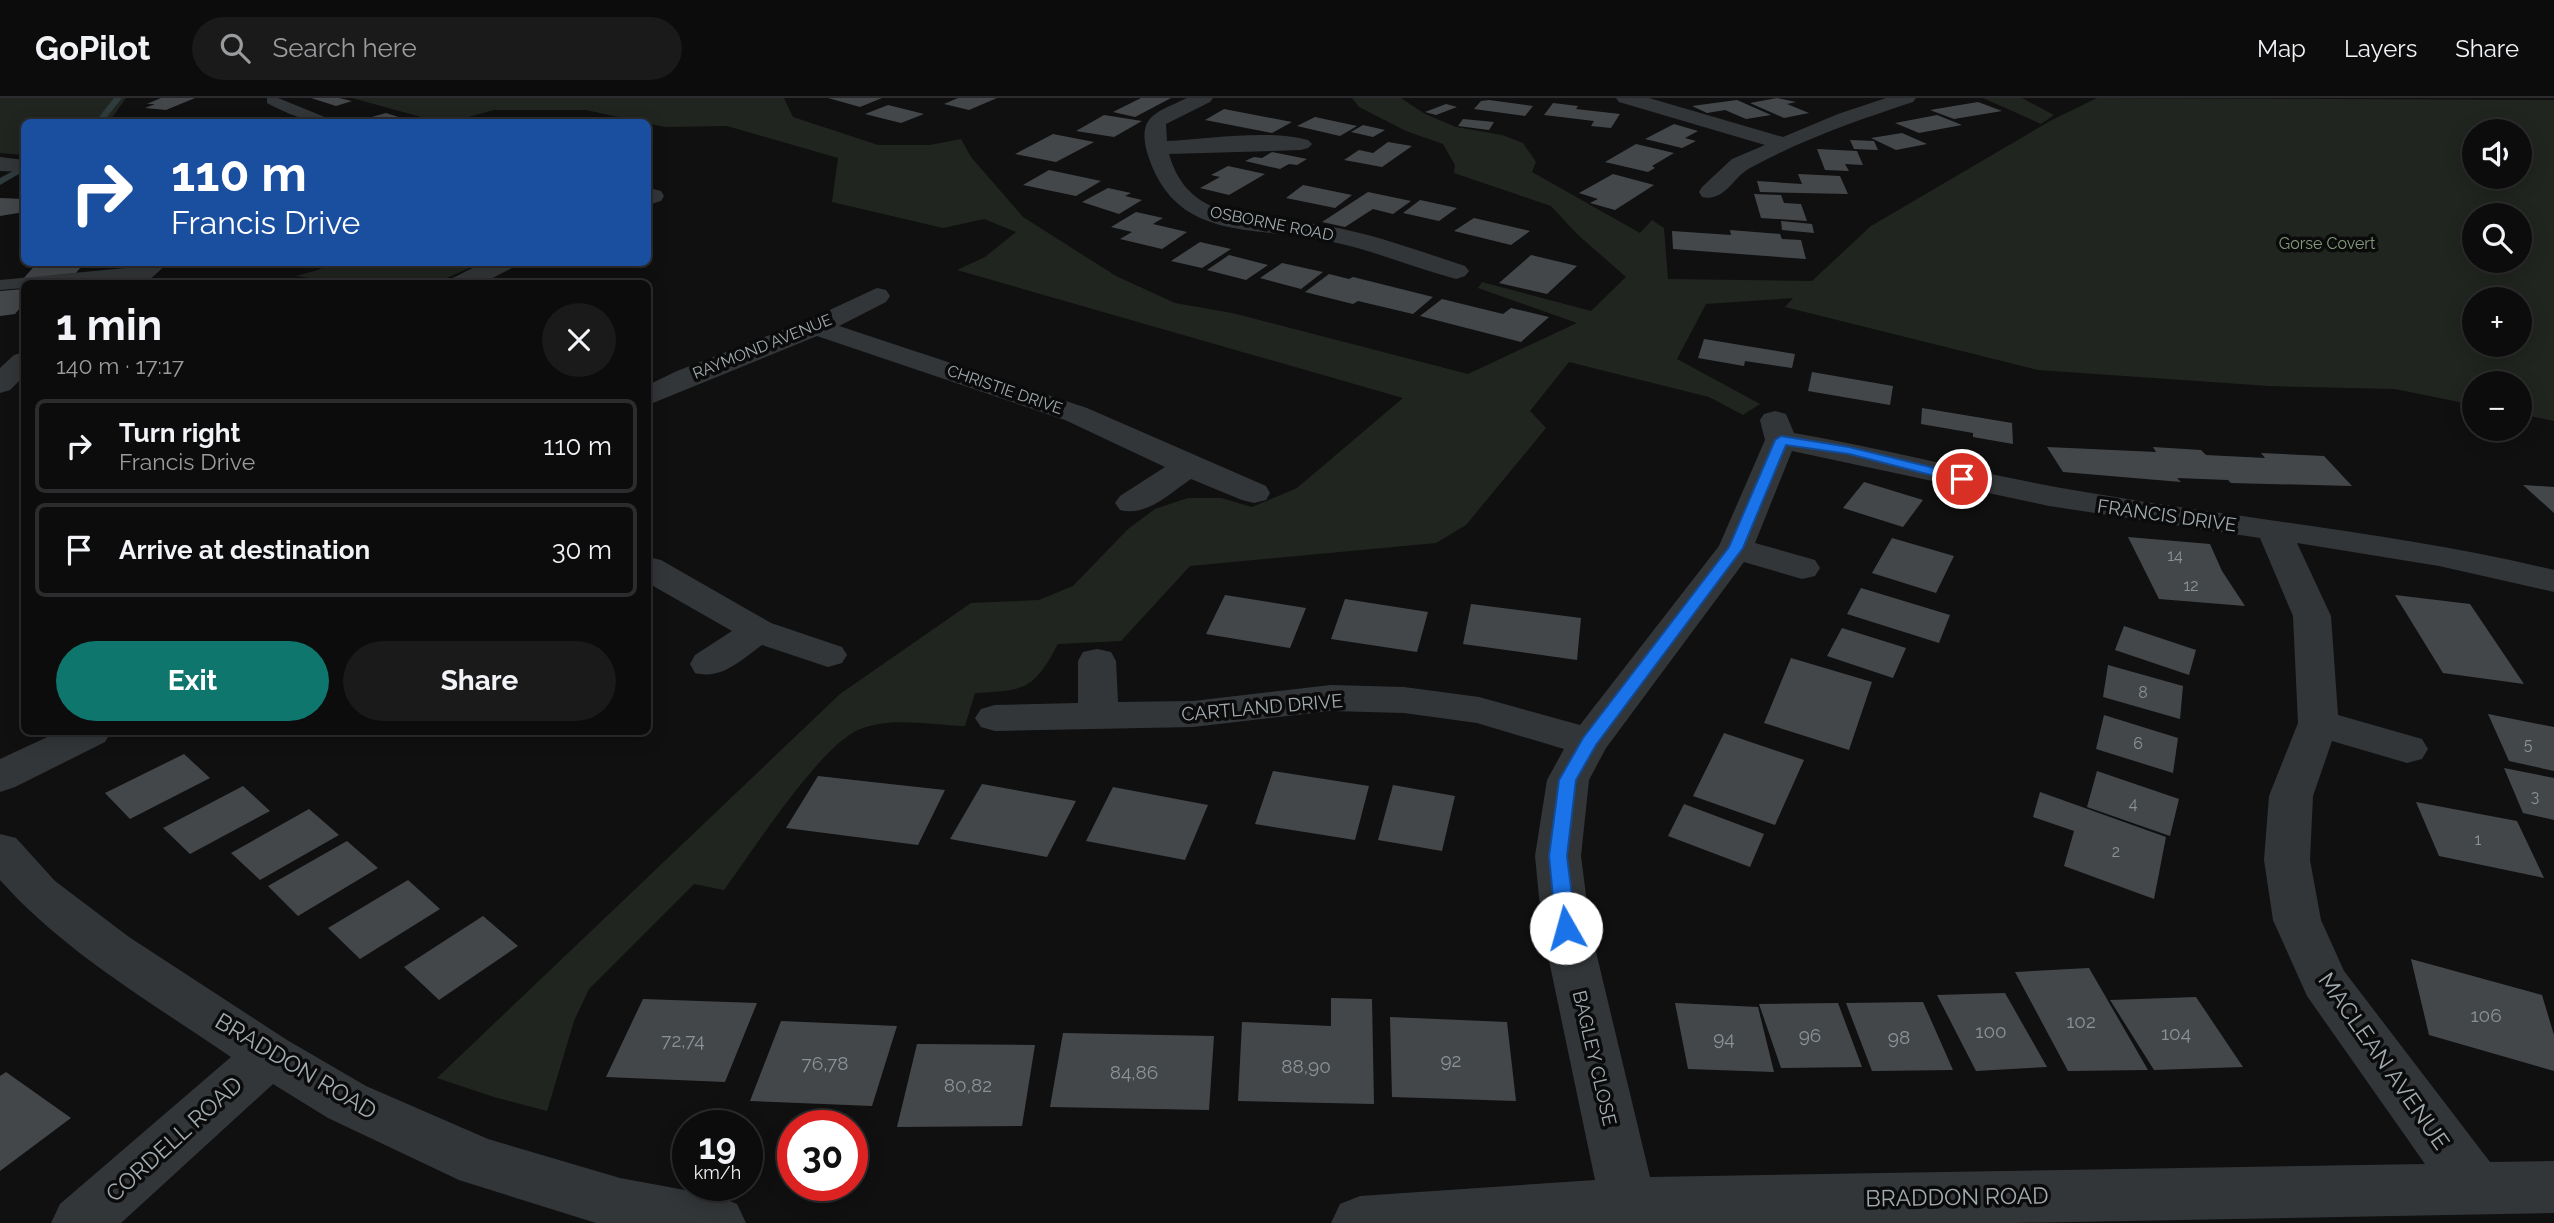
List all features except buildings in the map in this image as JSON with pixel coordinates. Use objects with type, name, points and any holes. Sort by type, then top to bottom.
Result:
[{"type":"street","points":[[1203,98],[1158,120],[1154,127],[1156,148],[1261,143],[1301,144]]},
{"type":"street","points":[[1626,98],[1782,144]]},
{"type":"street","points":[[1710,192],[1740,164],[1845,118],[1906,98]]},
{"type":"street","name":"OSBORNE ROAD","points":[[1156,148],[1174,190],[1198,209],[1246,222],[1331,234],[1456,271]]},
{"type":"street","points":[[1418,259],[1443,244]]},
{"type":"street","points":[[468,280],[497,266]]},
{"type":"street","name":"RAYMOND AVENUE","points":[[651,395],[687,377],[816,327],[877,296]]},
{"type":"street","name":"CHRISTIE DRIVE","points":[[816,327],[1076,414],[1254,493]]},
{"type":"street","points":[[0,384],[21,364]]},
{"type":"street","name":"FRANCIS DRIVE","points":[[1778,430],[1962,479],[2086,503],[2446,555],[2554,581]]},
{"type":"street","name":"BAGLEY CLOSE","points":[[1628,1204],[1566,928],[1558,856],[1567,780],[1589,742],[1736,548],[1778,430]]},
{"type":"street","points":[[1132,503],[1188,466]]},
{"type":"street","name":"MACLEAN AVENUE","points":[[2274,530],[2312,616],[2318,723],[2291,796],[2287,860],[2297,920],[2324,982],[2477,1190]]},
{"type":"street","points":[[1736,548],[1802,568]]},
{"type":"street","points":[[651,570],[758,631],[828,656]]},
{"type":"street","points":[[709,664],[758,631]]},
{"type":"street","points":[[1097,661],[1097,716]]},
{"type":"street","name":"CARTLAND DRIVE","points":[[995,718],[1193,714],[1331,698],[1404,700],[1479,710],[1589,742]]},
{"type":"street","points":[[2318,723],[2407,749]]},
{"type":"street","points":[[0,777],[85,735]]},
{"type":"street","name":"BRADDON ROAD","points":[[0,850],[39,893],[113,950],[269,1055],[346,1102],[479,1162],[620,1204],[717,1223]]},
{"type":"street","name":"CORDELL ROAD","points":[[80,1223],[269,1055]]},
{"type":"street","name":"BRADDON ROAD","points":[[1360,1223],[1628,1204],[2554,1187]]},
{"type":"lane","points":[[272,100],[290,110],[320,119]]},
{"type":"lane","points":[[55,280],[144,272]]},
{"type":"lane","points":[[0,285],[21,283]]},
{"type":"green space","points":[[0,98],[126,98],[111,119],[21,119],[21,155],[0,153]]},
{"type":"green space","name":"Gorse Covert","points":[[352,98],[784,98],[793,117],[878,145],[930,145],[961,139],[971,157],[1023,217],[1116,276],[1175,303],[1232,313],[1468,374],[1577,323],[1478,288],[1482,282],[1591,311],[1626,277],[1577,234],[1551,206],[1454,173],[1455,165],[1443,144],[1406,131],[1359,107],[1352,98],[1401,98],[1425,114],[1456,127],[1502,135],[1523,143],[1536,162],[1532,172],[1640,233],[1652,220],[1664,228],[1668,279],[1812,281],[1871,226],[2050,121],[2097,98],[2554,100],[2554,421],[2532,416],[2532,371],[2462,371],[2462,403],[2395,389],[2269,386],[2038,370],[1785,307],[1793,298],[1706,304],[1677,359],[1760,404],[1743,415],[1709,397],[1569,362],[1530,411],[1546,428],[1466,525],[1436,543],[1190,566],[1121,641],[1058,644],[1042,671],[1026,685],[1006,691],[975,693],[965,726],[883,723],[858,730],[842,740],[806,778],[724,890],[694,884],[589,989],[574,1021],[547,1111],[437,1078],[840,694],[971,603],[1039,600],[1073,586],[1128,529],[1155,509],[1188,498],[1221,498],[1252,507],[1297,488],[1403,398],[957,270],[985,257],[1016,232],[984,219],[943,228],[832,202],[838,158],[727,126],[665,127],[651,124],[651,119],[628,119],[586,110],[494,110],[461,119],[428,119]]},
{"type":"green space","points":[[1983,98],[2022,98],[2054,115],[2041,124]]},
{"type":"green space","points":[[325,266],[474,266],[442,280],[324,280],[296,276]]},
{"type":"waterway","points":[[101,119],[118,98]]},
{"type":"waterway","points":[[0,182],[21,170]]},
{"type":"route","points":[[1566,928],[1558,856],[1567,780],[1589,742],[1736,548],[1781,440],[1849,450],[1962,479]]}]
